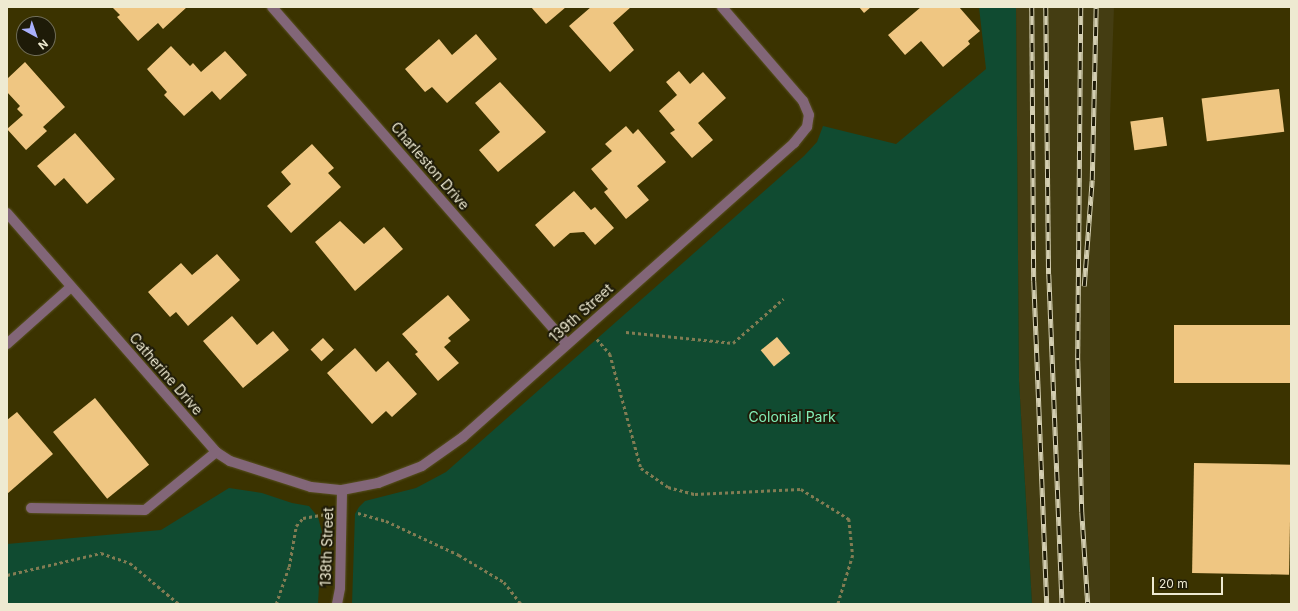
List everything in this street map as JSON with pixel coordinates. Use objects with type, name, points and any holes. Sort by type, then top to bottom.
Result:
[{"type":"street","name":"Charleston Drive","points":[[272,7],[567,344]]},
{"type":"street","name":"139th Street","points":[[342,490],[378,483],[422,466],[463,437],[794,143],[807,127],[809,115],[803,101],[722,7]]},
{"type":"street","name":"Catherine Drive","points":[[7,213],[216,452],[230,461],[311,487],[342,490]]},
{"type":"street","points":[[7,344],[71,287]]},
{"type":"street","points":[[31,508],[146,510],[216,452]]},
{"type":"street","name":"138th Street","points":[[337,604],[340,588],[342,490]]},
{"type":"path","points":[[626,332],[733,343],[783,299]]},
{"type":"path","points":[[587,326],[610,354],[641,468],[668,487],[695,494],[801,489],[849,519],[853,555],[838,604]]},
{"type":"path","points":[[276,604],[290,567],[296,526],[303,518],[318,514],[361,513],[386,521],[459,555],[504,582],[521,604]]},
{"type":"path","points":[[7,574],[101,553],[130,563],[179,604]]},
{"type":"shaded area","points":[[1016,7],[1114,7],[1110,118],[1110,604],[1032,604],[1019,381]]},
{"type":"green space","name":"Colonial Park","points":[[979,7],[1016,7],[1019,381],[1032,604],[352,604],[355,514],[365,501],[416,488],[446,472],[804,156],[817,142],[823,126],[896,144],[986,69]]},
{"type":"green space","points":[[229,488],[262,493],[292,503],[309,506],[318,517],[322,532],[318,604],[7,604],[7,544],[161,530]]},
{"type":"building","points":[[112,7],[187,7],[163,29],[158,23],[138,41],[117,17],[120,15]]},
{"type":"building","points":[[531,7],[566,7],[546,24]]},
{"type":"building","points":[[591,7],[631,7],[613,23],[634,50],[610,72],[569,26]]},
{"type":"building","points":[[859,7],[871,7],[864,13]]},
{"type":"building","points":[[921,7],[959,7],[980,31],[968,41],[970,44],[943,67],[921,41],[905,55],[888,35]]},
{"type":"building","points":[[476,34],[497,59],[447,103],[432,87],[425,92],[405,69],[439,39],[452,55]]},
{"type":"building","points":[[171,46],[190,66],[193,63],[201,72],[225,51],[247,75],[220,100],[212,91],[184,116],[164,95],[167,92],[147,69]]},
{"type":"building","points":[[25,62],[65,107],[43,127],[47,131],[26,150],[7,129],[23,115],[17,109],[20,106],[7,92],[7,79]]},
{"type":"building","points":[[679,71],[690,84],[703,72],[726,98],[698,123],[713,140],[692,158],[670,133],[675,130],[659,111],[677,95],[666,82]]},
{"type":"building","points":[[500,82],[546,132],[498,172],[479,150],[500,132],[475,103]]},
{"type":"building","points":[[1279,89],[1284,132],[1207,141],[1202,99]]},
{"type":"building","points":[[1163,117],[1167,146],[1134,150],[1130,122]]},
{"type":"building","points":[[626,126],[633,134],[638,129],[666,162],[637,186],[649,200],[626,219],[604,192],[608,189],[591,169],[612,151],[605,144]]},
{"type":"building","points":[[75,133],[115,179],[87,204],[64,178],[55,186],[37,166]]},
{"type":"building","points":[[312,144],[334,168],[328,173],[341,187],[291,233],[267,206],[291,184],[281,172]]},
{"type":"building","points":[[574,191],[591,210],[595,207],[614,228],[595,245],[584,232],[570,233],[554,247],[535,225]]},
{"type":"building","points":[[340,221],[364,244],[384,227],[403,249],[355,291],[315,242]]},
{"type":"building","points":[[217,254],[240,280],[188,326],[176,312],[170,317],[148,292],[181,263],[192,275]]},
{"type":"building","points":[[448,295],[470,320],[448,338],[451,341],[444,347],[459,363],[438,381],[415,354],[418,352],[402,334]]},
{"type":"building","points":[[232,316],[257,345],[273,331],[289,350],[243,388],[203,341]]},
{"type":"building","points":[[1174,325],[1291,325],[1291,383],[1174,383]]},
{"type":"building","points":[[777,337],[790,353],[774,367],[761,350]]},
{"type":"building","points":[[323,338],[334,350],[321,361],[311,350]]},
{"type":"building","points":[[355,348],[376,372],[388,361],[417,394],[392,417],[386,411],[372,424],[327,373]]},
{"type":"building","points":[[95,398],[149,465],[107,499],[53,432]]},
{"type":"building","points":[[17,412],[53,454],[7,494],[7,420]]},
{"type":"building","points":[[1194,463],[1291,465],[1289,575],[1192,573]]},
{"type":"railway","points":[[1032,7],[1034,281],[1047,604]]},
{"type":"railway","points":[[1046,7],[1049,274],[1062,604]]},
{"type":"railway","points":[[1081,7],[1078,360],[1082,512],[1088,604]]},
{"type":"railway","points":[[1084,286],[1092,180],[1096,7]]}]
